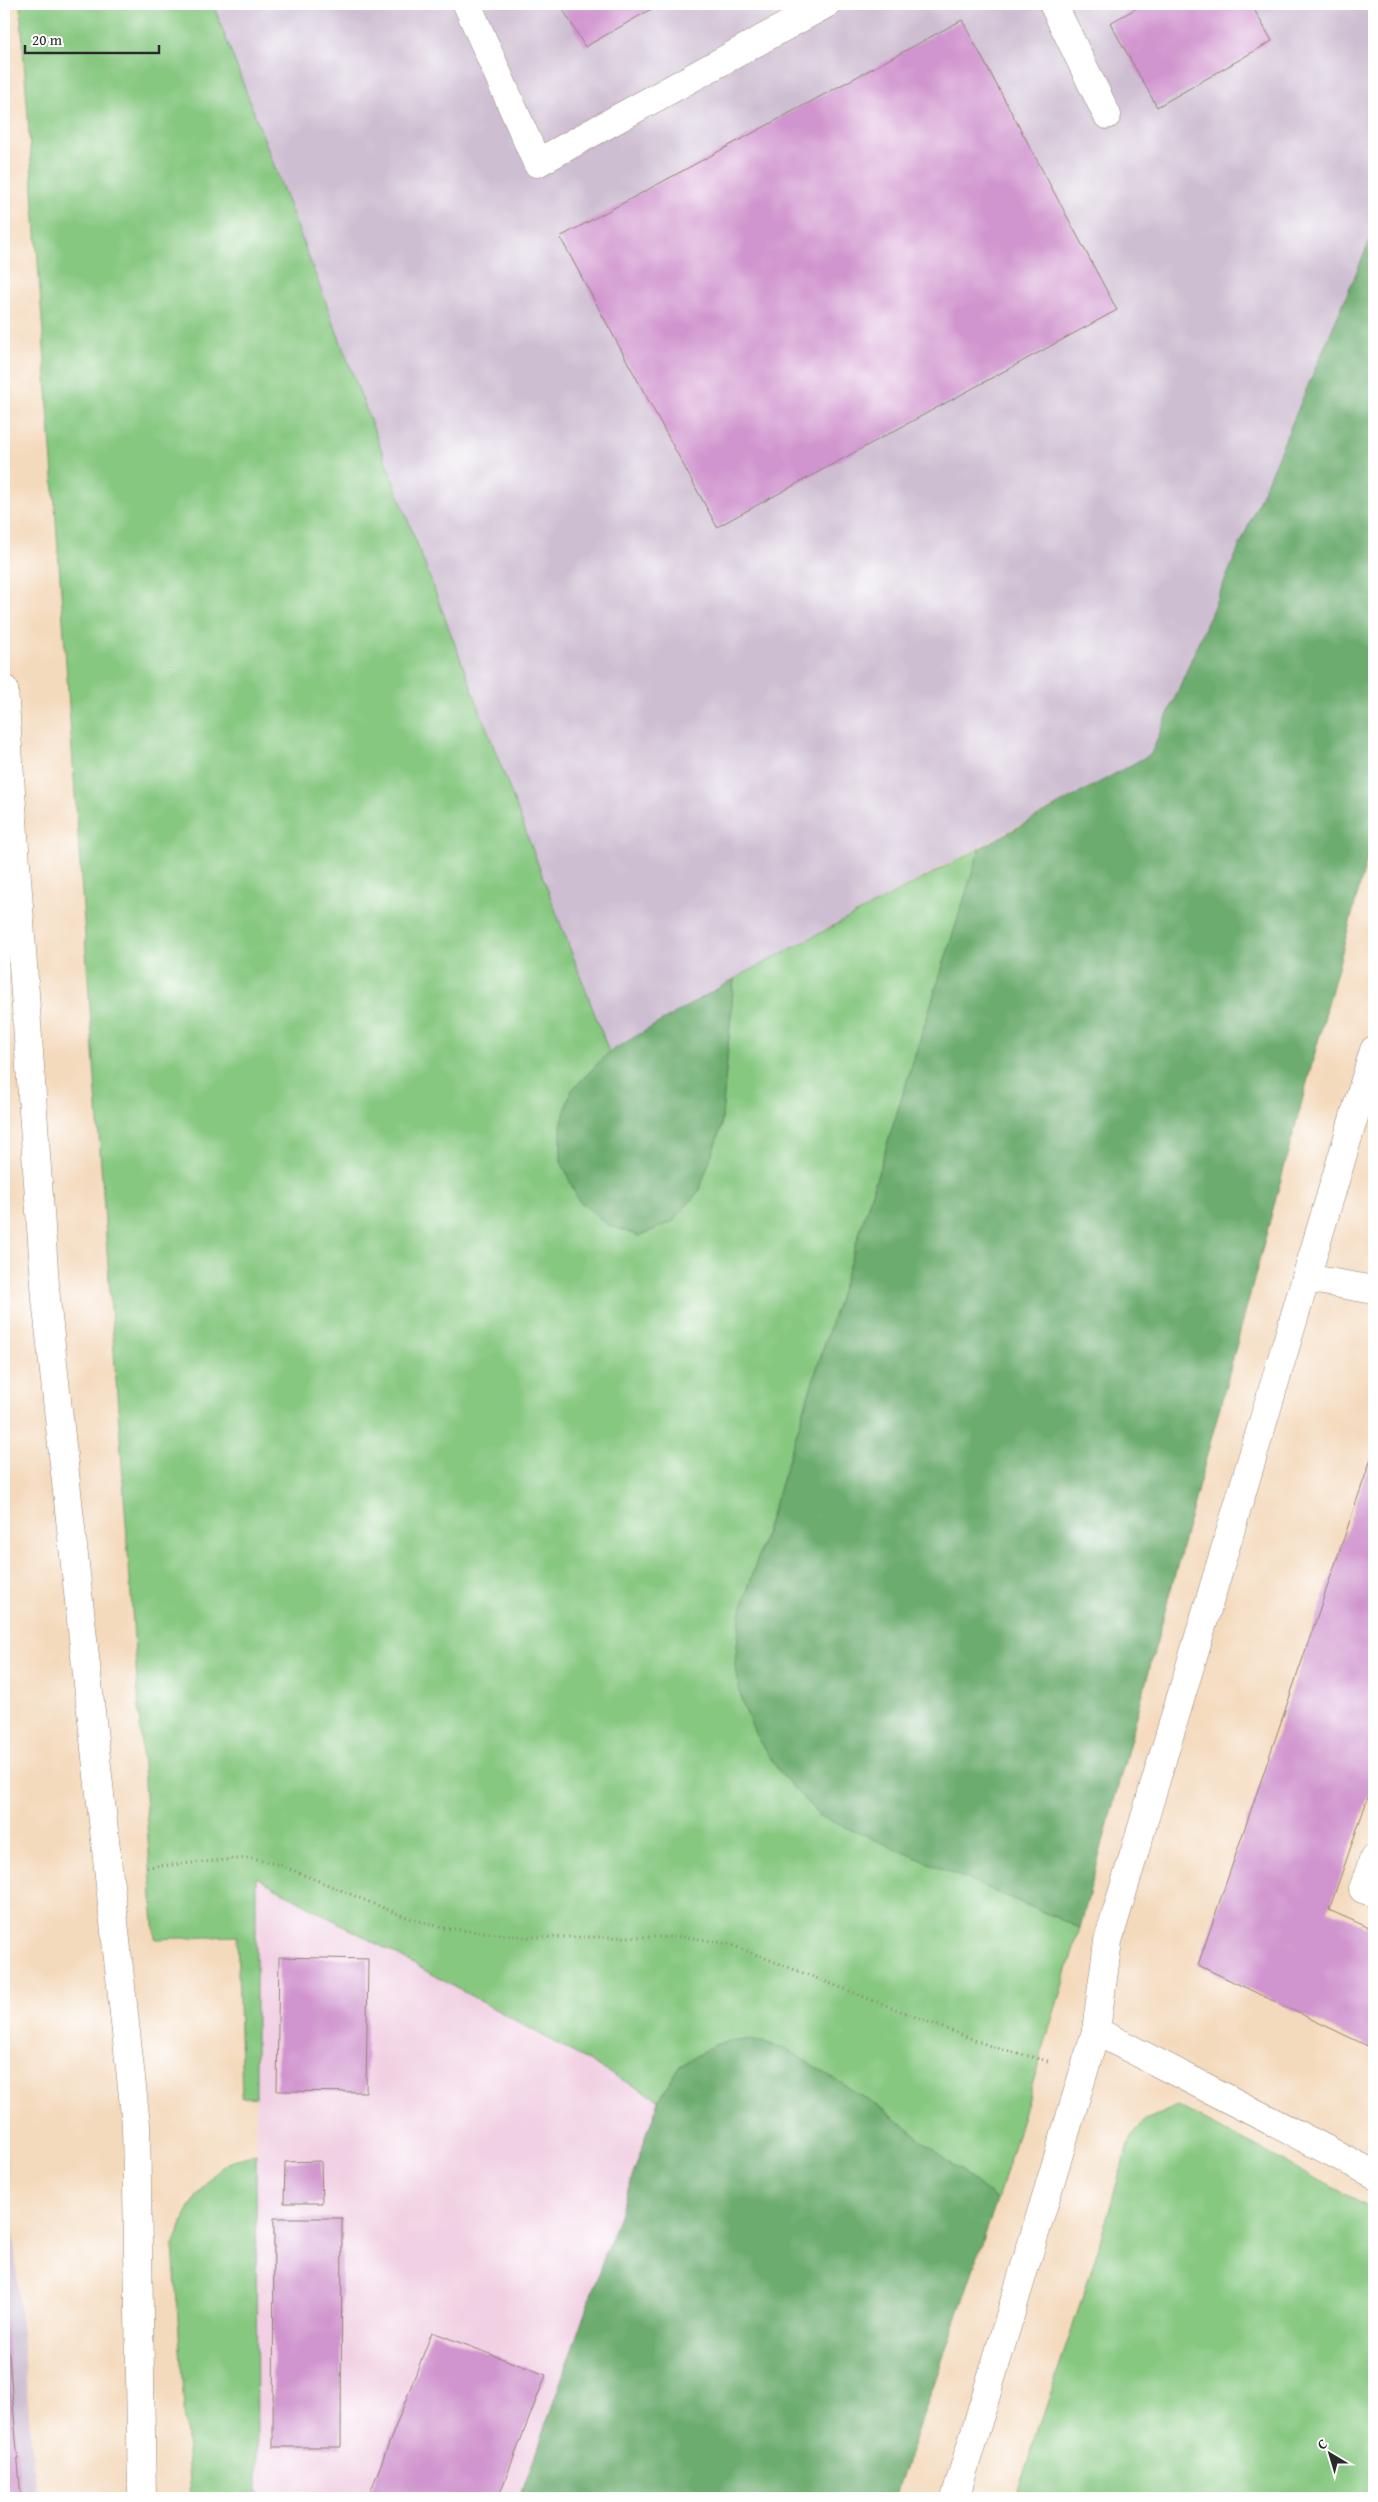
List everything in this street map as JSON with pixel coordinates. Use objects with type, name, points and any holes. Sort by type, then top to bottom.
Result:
[{"type":"street","points":[[467,4],[538,163],[826,4]]},
{"type":"street","points":[[1053,4],[1107,114]]},
{"type":"street","points":[[4,689],[46,1299],[136,2124],[142,2498]]},
{"type":"street","points":[[955,2498],[1096,2031],[1108,1941],[1374,1050]]},
{"type":"street","points":[[1306,1278],[1374,1290]]},
{"type":"street","points":[[1374,1858],[1363,1889],[1374,1893]]},
{"type":"street","points":[[1096,2031],[1374,2174]]},
{"type":"path","points":[[109,1870],[248,1858],[280,1865],[403,1916],[444,1928],[526,1938],[687,1937],[728,1944],[990,2046],[1052,2062]]},
{"type":"shaded area","points":[[213,4],[1374,4],[1374,231],[1151,754],[734,979],[609,1052]]},
{"type":"shaded area","points":[[255,1877],[659,2100],[520,2498],[257,2498]]},
{"type":"shaded area","points":[[4,2127],[36,2498],[4,2498]]},
{"type":"green space","points":[[20,4],[213,4],[609,1052],[571,1091],[721,1128],[734,979],[980,848],[741,1611],[819,1815],[1080,1928],[997,2200],[883,2109],[680,2066],[659,2100],[256,1877],[256,2097],[242,2098],[237,1936],[155,1939]]},
{"type":"green space","points":[[1374,231],[1374,833],[1080,1928],[819,1816],[780,1773],[756,1736],[742,1703],[735,1663],[741,1611],[980,848],[1151,754]]},
{"type":"green space","points":[[734,979],[721,1128],[699,1191],[674,1221],[639,1236],[608,1225],[578,1200],[561,1161],[561,1125],[571,1091],[609,1052]]},
{"type":"green space","points":[[751,2039],[785,2048],[883,2109],[997,2200],[895,2498],[520,2498],[659,2100],[680,2066],[715,2044]]},
{"type":"green space","points":[[1178,2106],[1374,2209],[1374,2498],[1015,2498],[1090,2275],[1130,2138],[1145,2120]]},
{"type":"green space","points":[[256,2154],[257,2498],[190,2498],[173,2245],[190,2208],[206,2183],[215,2173],[226,2164]]},
{"type":"building","points":[[560,4],[660,4],[585,47]]},
{"type":"building","points":[[1144,4],[1251,4],[1272,41],[1157,107],[1110,23]]},
{"type":"building","points":[[962,20],[1117,310],[717,527],[560,237]]},
{"type":"building","points":[[1374,1450],[1374,1780],[1329,1910],[1374,1930],[1374,2049],[1198,1965]]},
{"type":"building","points":[[279,1957],[368,1959],[366,2092],[277,2091]]},
{"type":"building","points":[[321,2161],[322,2203],[284,2203],[285,2162]]},
{"type":"building","points":[[274,2218],[342,2218],[341,2447],[273,2447]]},
{"type":"building","points":[[5,2309],[21,2498],[4,2498]]},
{"type":"building","points":[[432,2332],[546,2375],[498,2498],[368,2498]]}]
